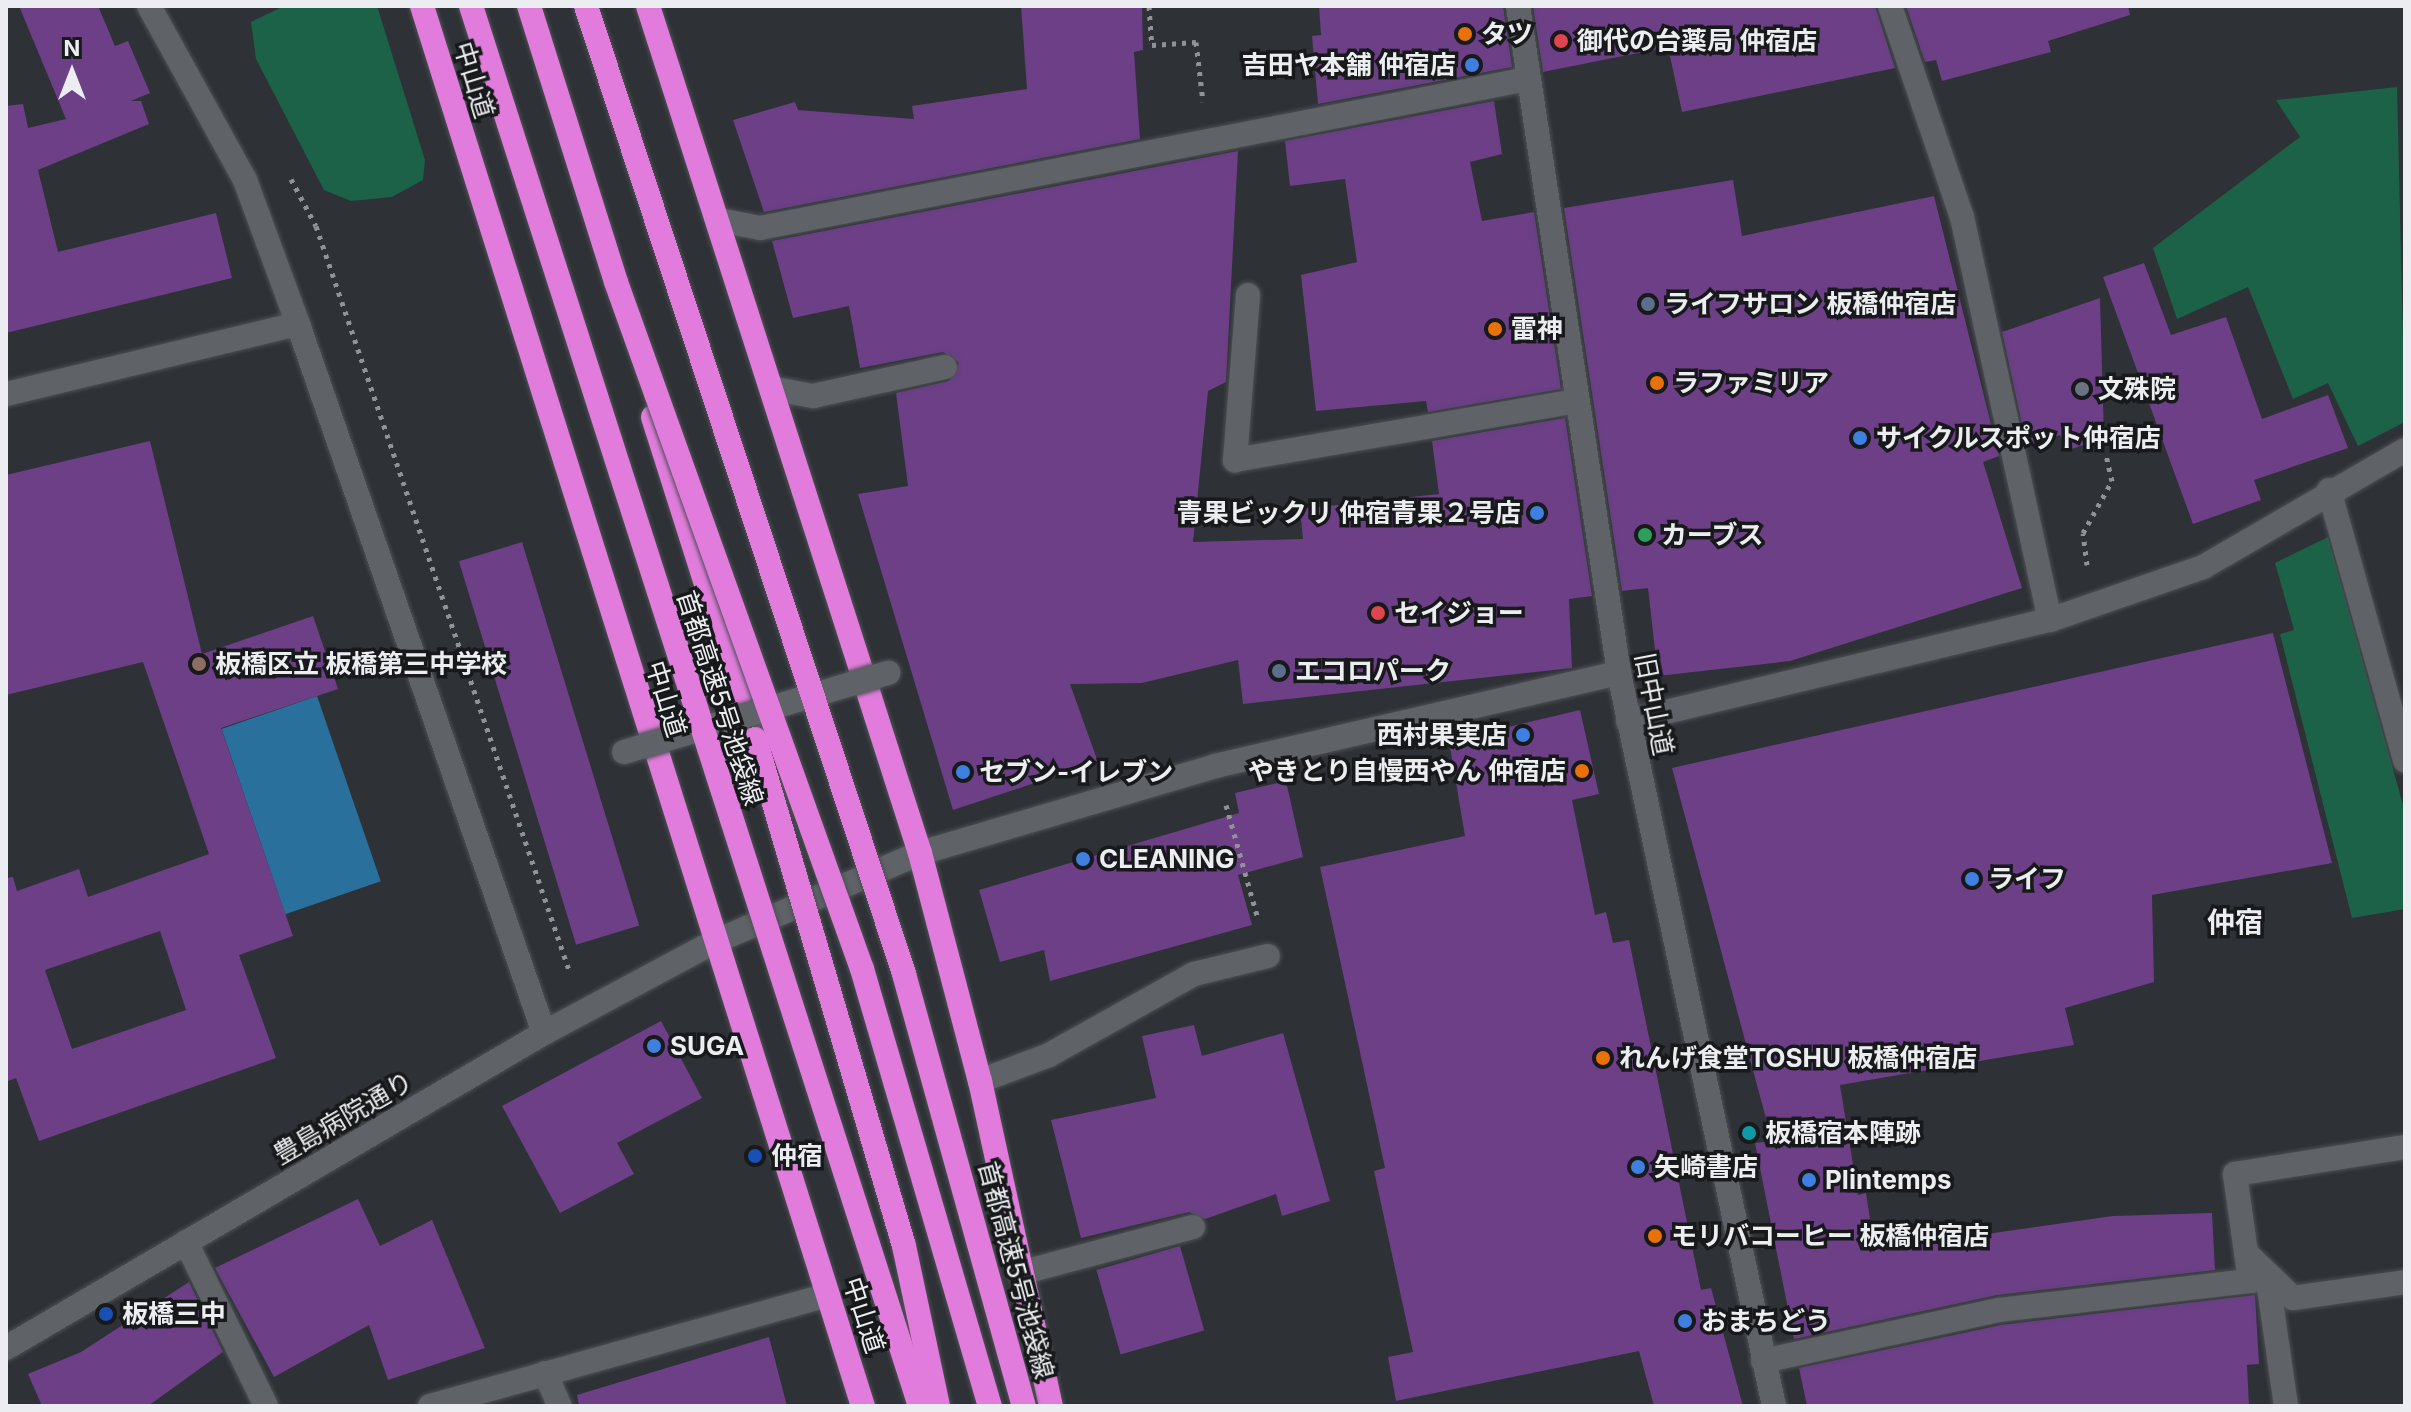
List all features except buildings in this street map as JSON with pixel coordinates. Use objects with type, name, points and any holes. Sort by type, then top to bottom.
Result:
[{"type":"highway","name":"中山道","points":[[422,6],[712,943],[863,1406]]},
{"type":"highway","name":"首都高速5号池袋線","points":[[471,6],[920,1406]]},
{"type":"highway","points":[[526,6],[755,739],[904,1246],[938,1406]]},
{"type":"highway","points":[[526,6],[616,282],[862,969],[990,1406]]},
{"type":"highway","name":"首都高速5号池袋線","points":[[586,6],[904,974],[1024,1406]]},
{"type":"highway","points":[[648,6],[776,389],[920,853],[980,1081],[1051,1406]]},
{"type":"street","points":[[149,6],[245,180],[544,1033]]},
{"type":"street","name":"旧中山道","points":[[1518,6],[1619,673],[1774,1406]]},
{"type":"street","points":[[1890,6],[1962,217],[2050,620]]},
{"type":"street","points":[[719,220],[760,228],[1528,79]]},
{"type":"street","points":[[1248,295],[1235,460],[1577,401]]},
{"type":"street","points":[[6,394],[298,324]]},
{"type":"street","points":[[776,389],[813,396],[945,367]]},
{"type":"street","points":[[1628,721],[2050,620],[2203,567],[2329,490],[2405,450]]},
{"type":"street","points":[[2329,490],[2400,726],[2405,761]]},
{"type":"street","points":[[624,752],[888,673]]},
{"type":"street","name":"豊島病院通り","points":[[6,1348],[544,1033],[712,943],[920,853],[1215,766],[1619,673]]},
{"type":"street","points":[[980,1081],[1049,1055],[1194,974],[1268,956]]},
{"type":"street","points":[[1763,1361],[1999,1310],[2250,1281],[2235,1174],[2404,1155]]},
{"type":"street","points":[[1020,1273],[1193,1227]]},
{"type":"street","points":[[186,1242],[266,1406]]},
{"type":"street","points":[[2246,1253],[2293,1298],[2405,1282]]},
{"type":"street","points":[[2267,1274],[2286,1406]]},
{"type":"street","points":[[430,1406],[828,1295]]},
{"type":"street","points":[[545,1373],[560,1406]]},
{"type":"path","points":[[1149,6],[1152,45],[1196,42],[1207,139]]},
{"type":"path","points":[[2093,605],[2083,533],[2108,497],[2106,454]]},
{"type":"path","points":[[1215,766],[1268,956]]},
{"type":"green space","points":[[284,6],[377,6],[425,160],[423,180],[392,197],[351,201],[324,190],[256,59],[251,22]]},
{"type":"green space","points":[[2397,87],[2405,422],[2358,446],[2328,383],[2293,399],[2248,287],[2177,319],[2153,248],[2300,137],[2276,100]]},
{"type":"green space","points":[[2328,537],[2405,812],[2405,909],[2352,918],[2280,634],[2294,630],[2275,563]]},
{"type":"water","points":[[317,696],[381,881],[285,914],[222,729]]},
{"type":"place","name":"タツ","points":[[1465,34]]},
{"type":"place","name":"御代の台薬局 仲宿店","points":[[1561,41]]},
{"type":"place","name":"吉田ヤ本舗 仲宿店","points":[[1472,65]]},
{"type":"place","name":"ライフサロン 板橋仲宿店","points":[[1648,304]]},
{"type":"place","name":"雷神","points":[[1495,329]]},
{"type":"place","name":"ラファミリア","points":[[1657,383]]},
{"type":"place","name":"文殊院","points":[[2082,389]]},
{"type":"place","name":"サイクルスポット仲宿店","points":[[1860,438]]},
{"type":"place","name":"青果ビックリ 仲宿青果２号店","points":[[1537,513]]},
{"type":"place","name":"カーブス","points":[[1645,535]]},
{"type":"place","name":"セイジョー","points":[[1378,613]]},
{"type":"place","name":"板橋区立 板橋第三中学校","points":[[199,664]]},
{"type":"place","name":"エコロパーク","points":[[1279,671]]},
{"type":"place","name":"西村果実店","points":[[1523,735]]},
{"type":"place","name":"やきとり自慢西やん 仲宿店","points":[[1582,771]]},
{"type":"place","name":"セブン-イレブン","points":[[963,772]]},
{"type":"place","name":"CLEANING","points":[[1083,859]]},
{"type":"place","name":"ライフ","points":[[1972,879]]},
{"type":"place","name":"SUGA","points":[[654,1046]]},
{"type":"place","name":"れんげ食堂TOSHU 板橋仲宿店","points":[[1603,1058]]},
{"type":"place","name":"板橋宿本陣跡","points":[[1749,1133]]},
{"type":"place","name":"仲宿","points":[[755,1156]]},
{"type":"place","name":"矢崎書店","points":[[1638,1167]]},
{"type":"place","name":"Plintemps","points":[[1809,1180]]},
{"type":"place","name":"モリバコーヒー 板橋仲宿店","points":[[1655,1236]]},
{"type":"place","name":"板橋三中","points":[[106,1314]]},
{"type":"place","name":"おまちどう","points":[[1685,1321]]},
{"type":"district","name":"仲宿","points":[[2235,922]]}]
